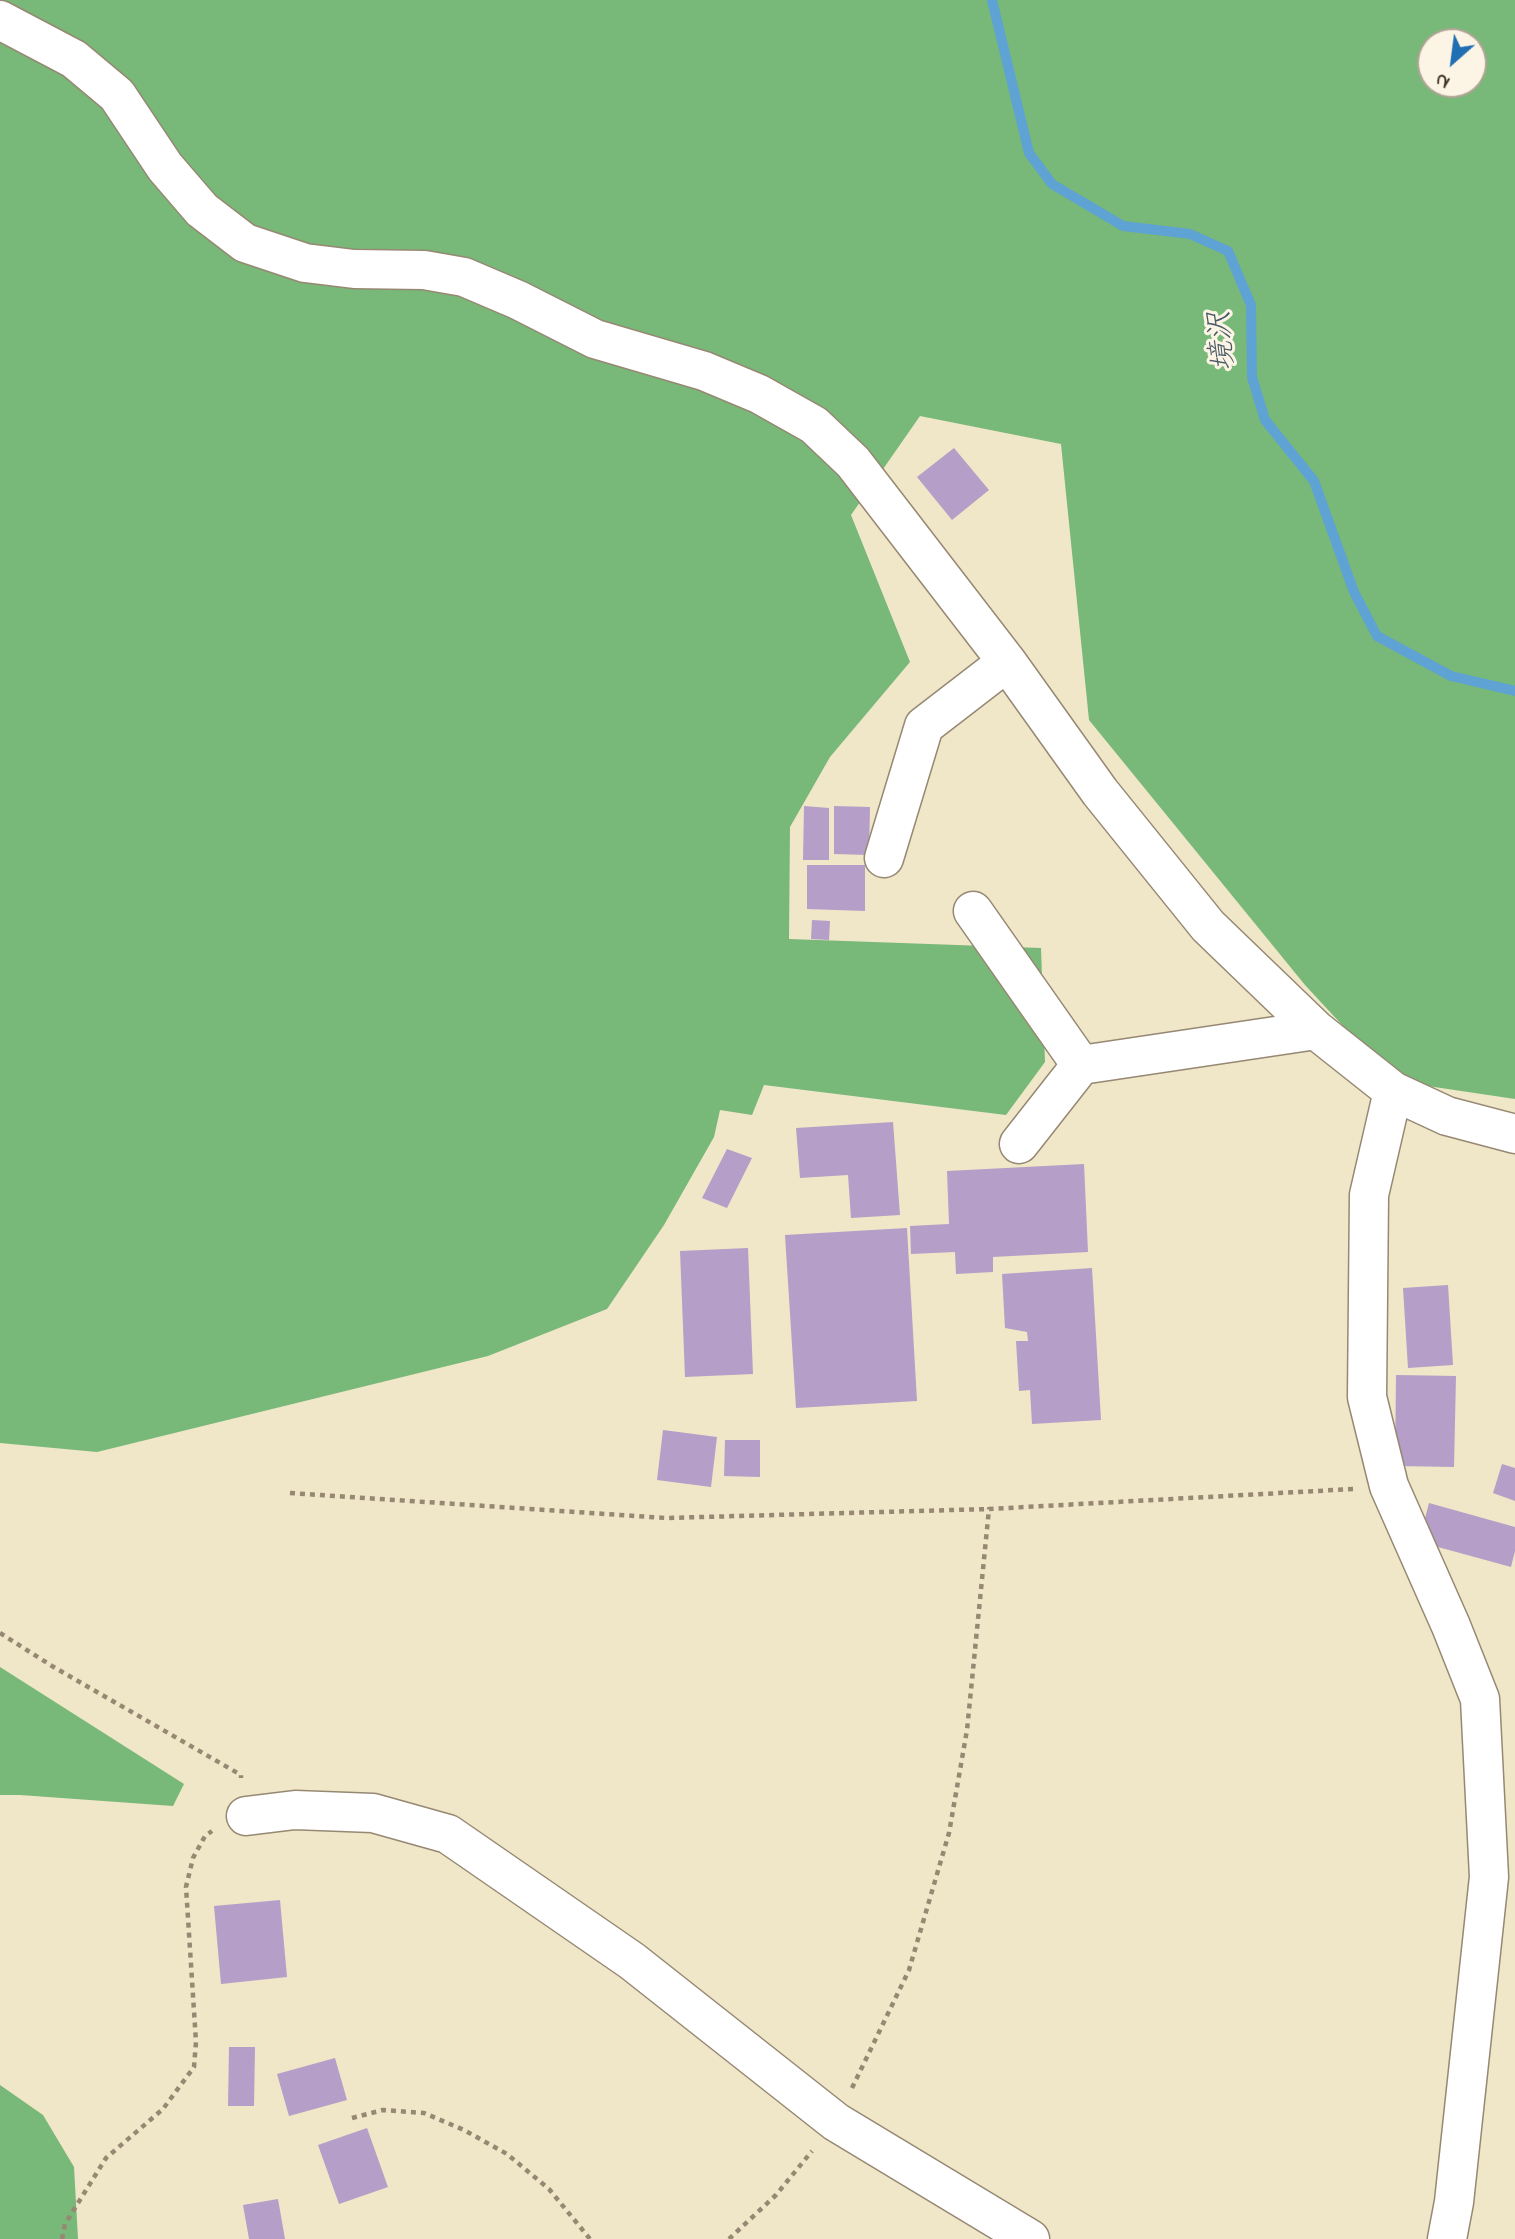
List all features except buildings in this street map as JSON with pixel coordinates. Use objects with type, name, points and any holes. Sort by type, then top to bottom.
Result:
[{"type":"street","points":[[0,20],[74,59],[117,95],[165,167],[202,210],[245,243],[304,263],[354,269],[424,270],[464,277],[518,300],[595,339],[704,371],[758,394],[814,425],[853,462],[1007,662],[1100,792],[1208,926],[1316,1030],[1393,1091],[1447,1116],[1515,1134]]},
{"type":"street","points":[[884,858],[924,726],[1007,662]]},
{"type":"street","points":[[973,911],[1081,1065]]},
{"type":"street","points":[[1019,1144],[1081,1065],[1316,1030]]},
{"type":"street","points":[[1393,1091],[1369,1195],[1367,1397],[1389,1486],[1480,1699],[1489,1877],[1454,2202],[1447,2239]]},
{"type":"street","points":[[246,1815],[295,1810],[373,1813],[448,1834],[632,1961],[836,2122],[1030,2239]]},
{"type":"path","points":[[290,1493],[666,1518],[989,1509],[1389,1486]]},
{"type":"path","points":[[729,2239],[776,2194],[836,2122],[909,1970],[948,1833],[967,1730],[989,1509]]},
{"type":"path","points":[[0,1633],[241,1775],[246,1815],[230,1819],[205,1836],[193,1858],[186,1887],[196,2042],[194,2067],[163,2109],[106,2158],[65,2224],[62,2239]]},
{"type":"path","points":[[352,2118],[383,2110],[424,2113],[464,2130],[507,2154],[549,2189],[590,2239]]},
{"type":"green space","points":[[0,0],[1515,0],[1515,1099],[1394,1081],[1305,985],[1089,720],[1061,444],[920,416],[851,515],[910,662],[830,757],[790,827],[789,939],[1041,948],[1045,1062],[1006,1115],[764,1085],[752,1115],[720,1110],[714,1137],[664,1225],[607,1309],[488,1356],[97,1452],[0,1443]]},
{"type":"green space","points":[[0,1667],[184,1784],[173,1806],[0,1795]]},
{"type":"green space","points":[[0,2085],[43,2115],[74,2167],[78,2239],[0,2239]]},
{"type":"waterway","name":"境沢","points":[[992,0],[1029,153],[1052,184],[1123,226],[1190,234],[1228,251],[1251,305],[1252,377],[1265,420],[1314,481],[1354,592],[1377,636],[1451,676],[1515,691]]}]
